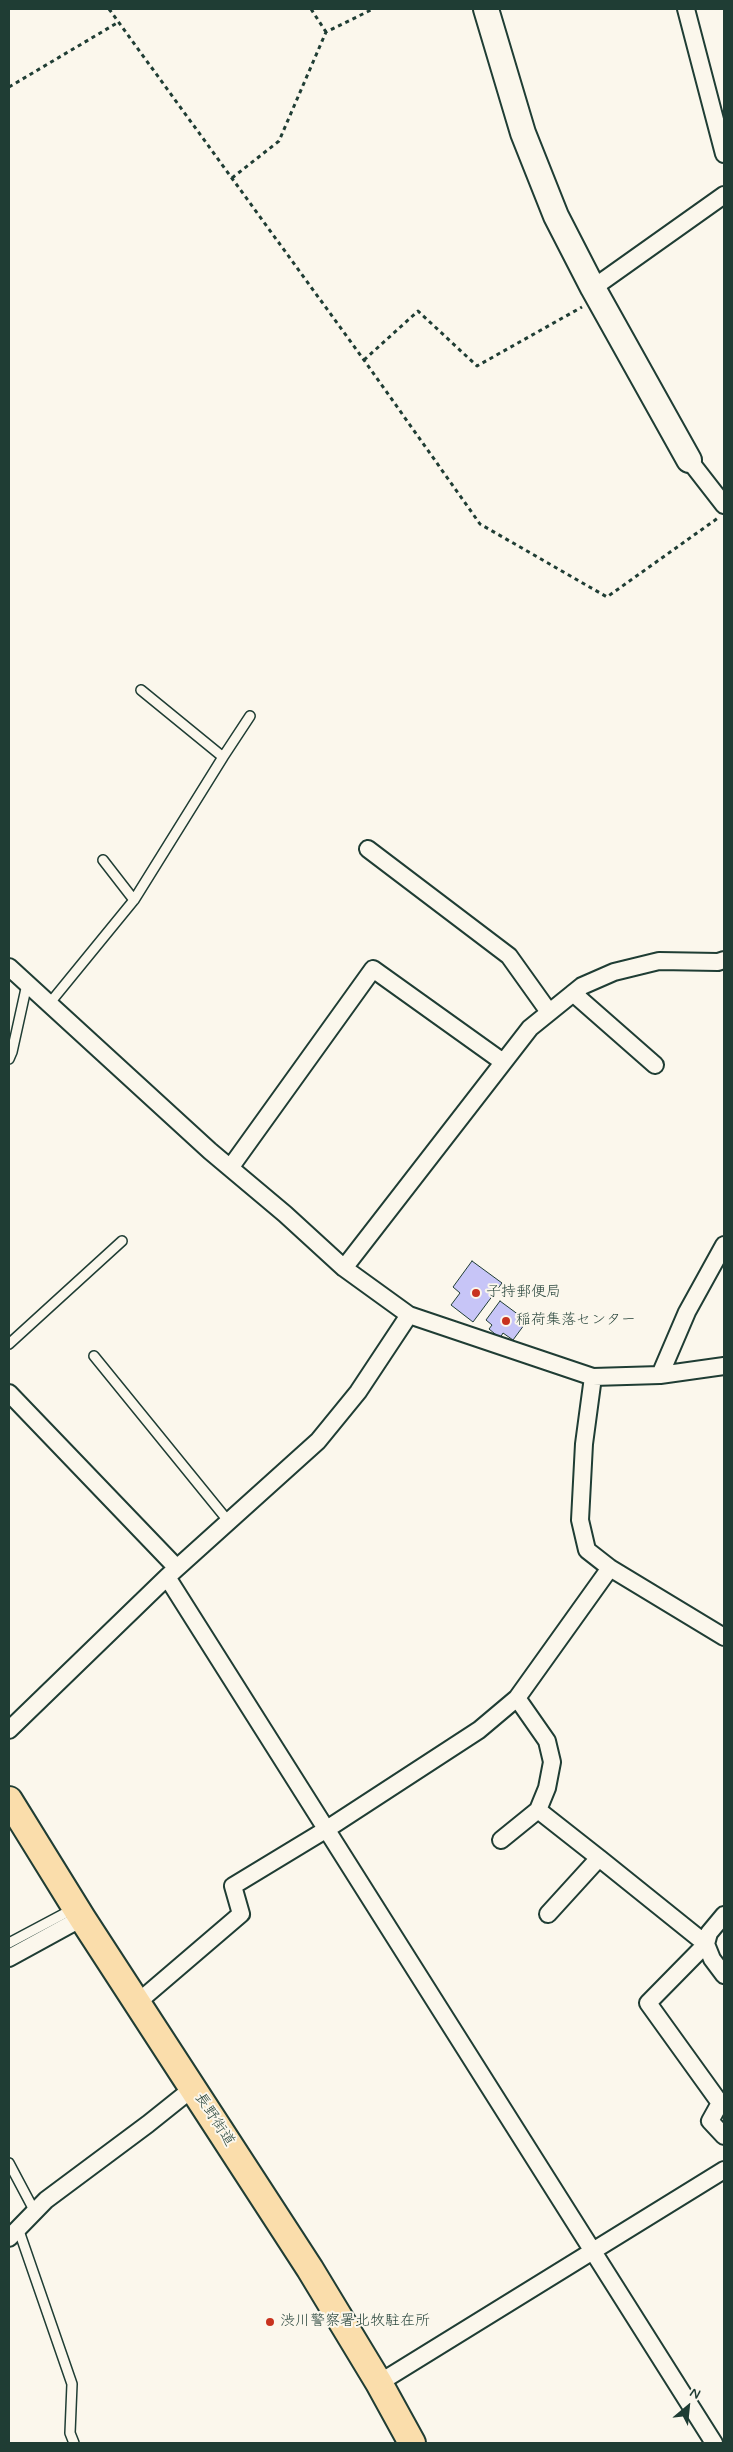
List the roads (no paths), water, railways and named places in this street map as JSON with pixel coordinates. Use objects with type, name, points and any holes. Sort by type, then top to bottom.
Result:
[{"type":"main road","name":"長野街道","points":[[9,1800],[78,1913],[266,2199],[379,2384],[412,2443]]},
{"type":"street","points":[[486,9],[522,133],[556,216],[596,293],[689,460],[724,506]]},
{"type":"street","points":[[686,9],[724,154]]},
{"type":"street","points":[[596,293],[724,196]]},
{"type":"street","points":[[368,849],[509,956],[549,1012]]},
{"type":"street","points":[[344,1268],[530,1028],[549,1012],[582,986],[614,972],[659,961],[718,962],[724,960]]},
{"type":"street","points":[[9,967],[230,1168],[285,1214],[344,1268],[408,1315],[594,1378],[660,1375],[724,1366]]},
{"type":"street","points":[[230,1168],[373,969],[503,1062]]},
{"type":"street","points":[[573,993],[655,1065]]},
{"type":"street","points":[[660,1375],[687,1312],[724,1245]]},
{"type":"street","points":[[9,1730],[172,1573],[318,1441],[358,1392],[408,1315]]},
{"type":"street","points":[[594,1378],[584,1444],[580,1520],[587,1550],[610,1568],[724,1637]]},
{"type":"street","points":[[9,1393],[172,1573],[327,1829],[714,2443]]},
{"type":"street","points":[[137,2003],[241,1914],[233,1886],[327,1829],[478,1730],[518,1698],[610,1568]]},
{"type":"street","points":[[501,1840],[538,1810],[547,1788],[552,1762],[547,1741],[518,1698]]},
{"type":"street","points":[[538,1810],[706,1944],[712,1959],[724,1975]]},
{"type":"street","points":[[548,1914],[599,1858]]},
{"type":"street","points":[[9,1958],[31,1938],[78,1913]]},
{"type":"street","points":[[724,1915],[709,1932],[706,1944],[648,2003],[720,2103],[710,2121],[724,2136]]},
{"type":"street","points":[[14,2233],[46,2200],[193,2088]]},
{"type":"street","points":[[379,2384],[592,2250],[698,2188],[724,2170]]},
{"type":"lane","points":[[141,690],[223,757]]},
{"type":"lane","points":[[48,1004],[134,900],[250,716]]},
{"type":"lane","points":[[103,860],[134,900]]},
{"type":"lane","points":[[9,1059],[27,984]]},
{"type":"lane","points":[[9,1344],[122,1241]]},
{"type":"lane","points":[[94,1356],[230,1522]]},
{"type":"lane","points":[[9,1943],[31,1938]]},
{"type":"lane","points":[[9,2163],[35,2212]]},
{"type":"lane","points":[[14,2233],[72,2384],[70,2433],[74,2443]]},
{"type":"place","name":"子持郵便局","points":[[476,1293]]},
{"type":"place","name":"稲荷集落センター","points":[[506,1321]]},
{"type":"place","name":"渋川警察署北牧駐在所","points":[[270,2322]]}]
